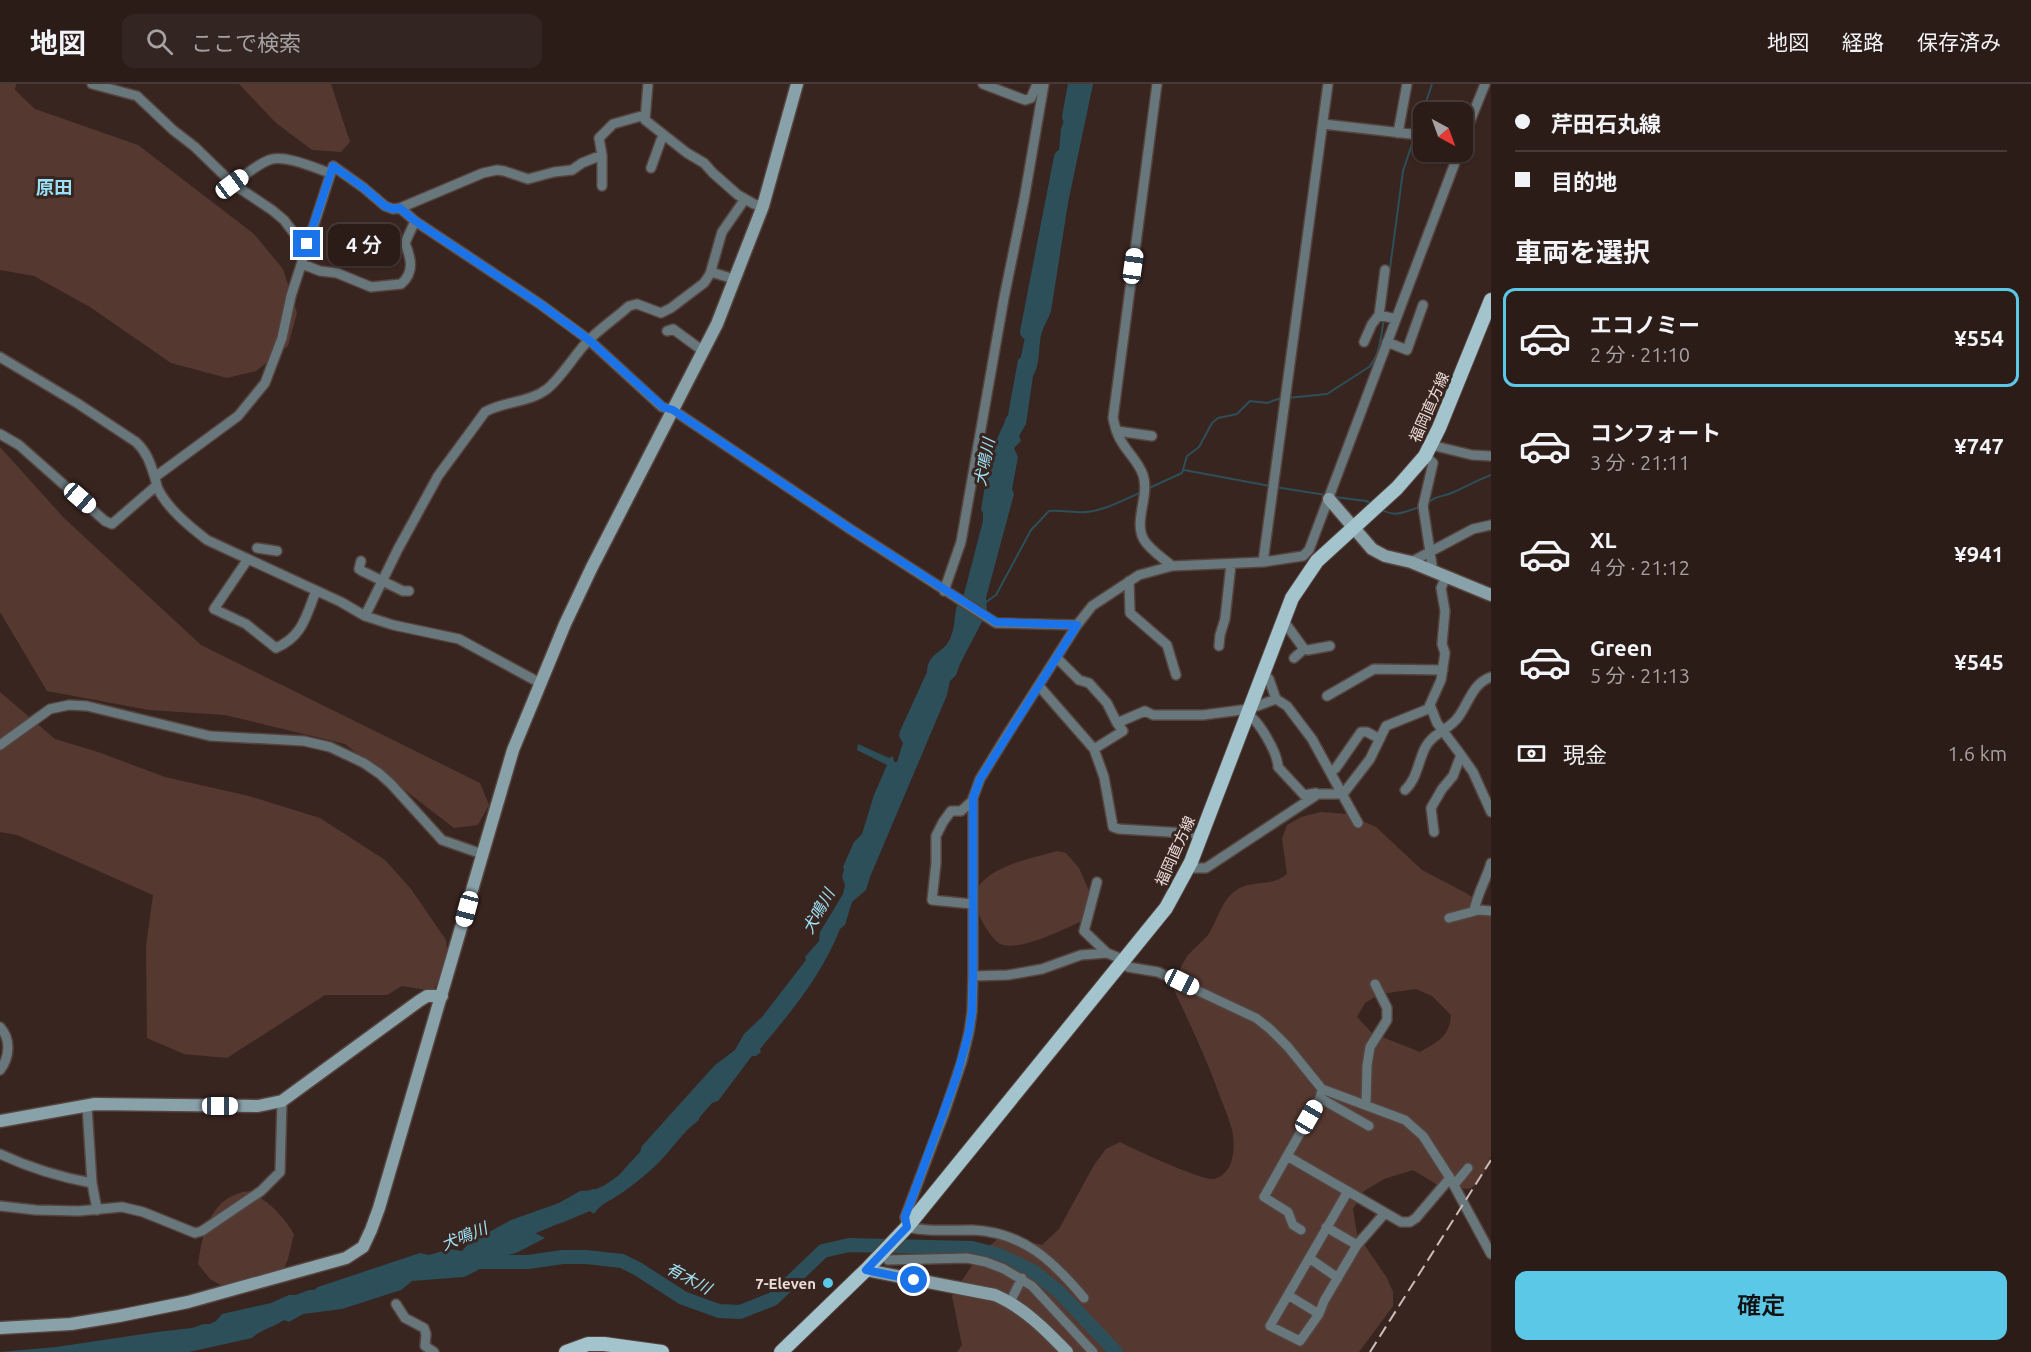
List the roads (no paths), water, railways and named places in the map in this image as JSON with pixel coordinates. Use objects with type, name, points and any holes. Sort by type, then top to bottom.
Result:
[{"type":"main road","name":"福岡直方線","points":[[781,1352],[866,1270],[882,1259],[1166,908],[1189,867],[1292,598],[1317,561],[1397,488],[1428,451],[1487,323],[1491,300]]},
{"type":"main road","points":[[566,1352],[594,1348],[604,1344],[662,1352]]},
{"type":"street","points":[[92,84],[137,96],[195,147],[232,184],[272,210],[284,220],[300,241],[307,244]]},
{"type":"street","points":[[648,84],[645,120],[687,153],[704,163],[713,174],[745,199],[763,207]]},
{"type":"street","points":[[0,1328],[71,1324],[188,1302],[346,1258],[363,1248],[379,1208],[513,750],[592,567],[717,324],[763,207],[797,84]]},
{"type":"street","points":[[982,84],[1025,100],[1030,98],[1037,84]]},
{"type":"street","points":[[944,591],[961,542],[1044,84]]},
{"type":"street","points":[[1157,84],[1113,418],[1122,444],[1139,465],[1144,477],[1142,535],[1145,542],[1172,566]]},
{"type":"street","points":[[1263,562],[1328,84]]},
{"type":"street","points":[[1398,133],[1407,84]]},
{"type":"street","points":[[1473,114],[1485,84]]},
{"type":"street","points":[[602,186],[602,155],[599,138],[614,124],[645,115]]},
{"type":"street","points":[[1323,124],[1411,135]]},
{"type":"street","points":[[651,168],[661,140],[665,136]]},
{"type":"street","points":[[0,434],[19,445],[112,524],[156,482],[238,416],[265,382],[282,338],[291,296],[333,166],[385,206],[393,209],[483,173],[497,170],[528,179],[572,170],[602,155]]},
{"type":"street","points":[[232,184],[271,159],[299,162],[330,173]]},
{"type":"street","points":[[1084,1298],[1050,1261],[1036,1250],[1008,1237],[974,1230],[904,1230],[905,1217],[962,1060],[972,1012],[972,801],[980,779],[1077,625],[1092,606],[1139,575],[1172,566],[1263,562],[1303,556],[1309,550],[1455,162]]},
{"type":"street","points":[[365,616],[438,476],[485,412],[494,406],[512,404],[548,389],[589,340],[629,306],[637,304],[661,313],[704,283],[711,272],[722,232],[745,199]]},
{"type":"street","points":[[400,208],[415,221],[540,304],[589,340],[663,407],[673,410],[944,591],[996,622],[1077,625]]},
{"type":"street","points":[[302,264],[320,271],[349,277],[370,287],[401,284],[412,266],[405,243],[415,221]]},
{"type":"street","points":[[1364,342],[1379,315],[1385,270]]},
{"type":"street","points":[[711,272],[734,279]]},
{"type":"street","points":[[1388,342],[1407,350],[1424,305]]},
{"type":"street","points":[[1379,315],[1396,319]]},
{"type":"street","points":[[667,331],[673,329],[679,332],[703,351]]},
{"type":"street","points":[[0,357],[77,403],[136,442],[145,450],[165,501],[207,540],[365,616],[393,625],[459,639],[540,683]]},
{"type":"street","points":[[1117,431],[1152,436]]},
{"type":"street","points":[[1431,570],[1423,506],[1433,463],[1428,451],[1491,456]]},
{"type":"street","points":[[1329,499],[1372,549],[1385,556],[1411,562],[1491,595]]},
{"type":"street","points":[[1411,562],[1473,528],[1491,525]]},
{"type":"street","points":[[257,548],[277,551]]},
{"type":"street","points":[[248,559],[213,609],[246,624],[276,648],[288,643],[299,632],[316,591]]},
{"type":"street","points":[[361,561],[359,569],[362,571],[403,591],[409,591]]},
{"type":"street","points":[[1219,646],[1232,564]]},
{"type":"street","points":[[1343,794],[1370,759],[1386,726],[1428,708],[1430,705],[1443,670],[1445,653],[1442,644],[1445,611],[1441,588],[1446,577]]},
{"type":"street","points":[[1129,581],[1130,613],[1167,645],[1176,675]]},
{"type":"street","points":[[1283,620],[1304,649],[1330,646]]},
{"type":"street","points":[[1294,658],[1304,649]]},
{"type":"street","points":[[1057,658],[1078,680],[1089,683],[1107,703],[1123,731],[1094,749]]},
{"type":"street","points":[[1327,696],[1374,669],[1443,670]]},
{"type":"street","points":[[1263,673],[1269,679],[1276,699],[1287,706],[1312,739],[1358,823]]},
{"type":"street","points":[[1405,790],[1417,771],[1426,746],[1433,737],[1458,718],[1478,685],[1491,677]]},
{"type":"street","points":[[1039,686],[1094,749],[1104,777],[1113,827],[1202,834]]},
{"type":"street","points":[[1118,723],[1145,711],[1153,715],[1248,712],[1276,699]]},
{"type":"street","points":[[0,745],[50,709],[69,705],[87,706],[210,736],[303,741],[330,747],[364,763],[391,784],[442,840],[482,854]]},
{"type":"street","points":[[1430,705],[1437,723],[1473,772],[1491,812]]},
{"type":"street","points":[[1248,712],[1261,729],[1278,760],[1278,767],[1304,795],[1312,792],[1343,794]]},
{"type":"street","points":[[1331,772],[1361,732],[1367,732],[1380,739]]},
{"type":"street","points":[[1434,832],[1431,808],[1453,776],[1461,755]]},
{"type":"street","points":[[1189,867],[1206,868],[1318,794]]},
{"type":"street","points":[[972,801],[961,811],[951,811],[936,836],[932,900],[972,904]]},
{"type":"street","points":[[1474,911],[1479,888],[1488,874],[1491,863]]},
{"type":"street","points":[[1097,882],[1084,931],[1107,952],[1128,967],[1158,972],[1256,1017],[1288,1047],[1321,1093],[1369,1126]]},
{"type":"street","points":[[1449,918],[1474,911],[1491,911]]},
{"type":"street","points":[[973,976],[1008,975],[1042,969],[1081,955],[1107,952]]},
{"type":"street","points":[[1366,1105],[1370,1047],[1387,1020],[1387,1008],[1375,984]]},
{"type":"street","points":[[0,1121],[87,1106],[258,1106],[282,1101],[419,1000],[427,996],[442,996]]},
{"type":"street","points":[[0,1027],[7,1037],[7,1055],[0,1070]]},
{"type":"street","points":[[1321,1093],[1366,1105],[1405,1120],[1423,1136],[1452,1181],[1491,1254]]},
{"type":"street","points":[[1301,1230],[1293,1225],[1288,1212],[1264,1197],[1321,1093]]},
{"type":"street","points":[[0,1206],[36,1210],[97,1210],[122,1207],[143,1212],[195,1233],[202,1231],[261,1191],[280,1172],[282,1101]]},
{"type":"street","points":[[87,1106],[92,1183],[97,1210]]},
{"type":"street","points":[[0,1154],[59,1177],[92,1183]]},
{"type":"street","points":[[1287,1156],[1401,1222],[1410,1222],[1468,1168]]},
{"type":"street","points":[[1348,1191],[1270,1326],[1300,1341],[1358,1245],[1385,1213]]},
{"type":"street","points":[[1326,1227],[1358,1245]]},
{"type":"street","points":[[882,1259],[967,1258],[986,1262],[1022,1278],[1045,1298],[1093,1352]]},
{"type":"street","points":[[1309,1258],[1338,1278]]},
{"type":"street","points":[[866,1270],[986,1293],[1010,1302],[1067,1352]]},
{"type":"street","points":[[1010,1302],[1022,1278]]},
{"type":"street","points":[[1287,1295],[1318,1314]]},
{"type":"street","points":[[396,1304],[405,1318],[424,1328],[425,1346],[435,1352]]},
{"type":"water","points":[[1075,84],[1093,84],[1068,203],[1051,311],[1041,335],[1039,358],[1033,376],[1026,424],[1019,436],[1021,441],[1014,448],[1018,457],[1012,489],[1014,494],[986,598],[987,612],[956,675],[950,681],[947,695],[866,890],[852,902],[845,925],[840,929],[815,977],[760,1049],[761,1052],[752,1056],[718,1101],[712,1103],[659,1162],[633,1185],[602,1205],[594,1214],[590,1211],[559,1224],[575,1214],[581,1207],[575,1202],[567,1203],[548,1217],[508,1236],[513,1241],[533,1232],[545,1238],[516,1253],[491,1259],[478,1270],[464,1277],[412,1281],[401,1290],[342,1309],[303,1314],[289,1322],[284,1320],[252,1338],[189,1352],[0,1352],[56,1347],[192,1328],[210,1324],[222,1314],[314,1290],[420,1253],[429,1255],[450,1249],[462,1251],[469,1243],[511,1220],[559,1203],[580,1191],[594,1190],[618,1176],[715,1065],[735,1050],[744,1034],[762,1017],[806,960],[805,957],[819,941],[820,932],[843,894],[845,885],[842,877],[843,867],[854,842],[862,834],[874,795],[887,765],[857,750],[858,744],[889,758],[893,756],[894,762],[897,762],[903,743],[899,736],[900,731],[927,672],[928,665],[950,639],[957,605],[964,594],[983,521],[981,510],[991,457],[1008,415],[1018,360],[1021,357],[1028,321],[1039,290],[1054,204],[1061,129]]},
{"type":"waterway","name":"犬鳴川","points":[[1069,117],[1075,84]]},
{"type":"waterway","points":[[1384,313],[1403,171],[1432,84]]},
{"type":"waterway","name":"犬鳴川","points":[[1027,332],[1061,157]]},
{"type":"waterway","points":[[1287,398],[1327,394],[1369,367],[1378,351],[1384,319]]},
{"type":"waterway","points":[[1147,489],[1182,473],[1187,456],[1199,447],[1212,423],[1218,418],[1237,414],[1250,401],[1267,403],[1281,398]]},
{"type":"waterway","points":[[1184,470],[1270,486]]},
{"type":"waterway","points":[[1427,504],[1433,499],[1450,494],[1491,475]]},
{"type":"waterway","points":[[1275,487],[1326,495]]},
{"type":"waterway","points":[[983,604],[996,595],[1031,530],[1049,511],[1094,511],[1142,492]]},
{"type":"waterway","points":[[1335,497],[1373,504]]},
{"type":"waterway","points":[[1380,509],[1395,514],[1420,507]]},
{"type":"waterway","name":"犬鳴川","points":[[492,1244],[561,1215],[594,1196]]},
{"type":"waterway","name":"有木川","points":[[469,1262],[528,1262],[563,1257],[622,1261],[683,1298],[719,1311],[740,1312],[773,1299],[823,1251],[849,1245],[972,1248],[999,1255],[1033,1271],[1059,1292],[1116,1352]]},
{"type":"railway","points":[[1370,1352],[1491,1160]]},
{"type":"place","name":"7-Eleven","points":[[828,1283]]},
{"type":"district","name":"原田","points":[[54,187]]}]
